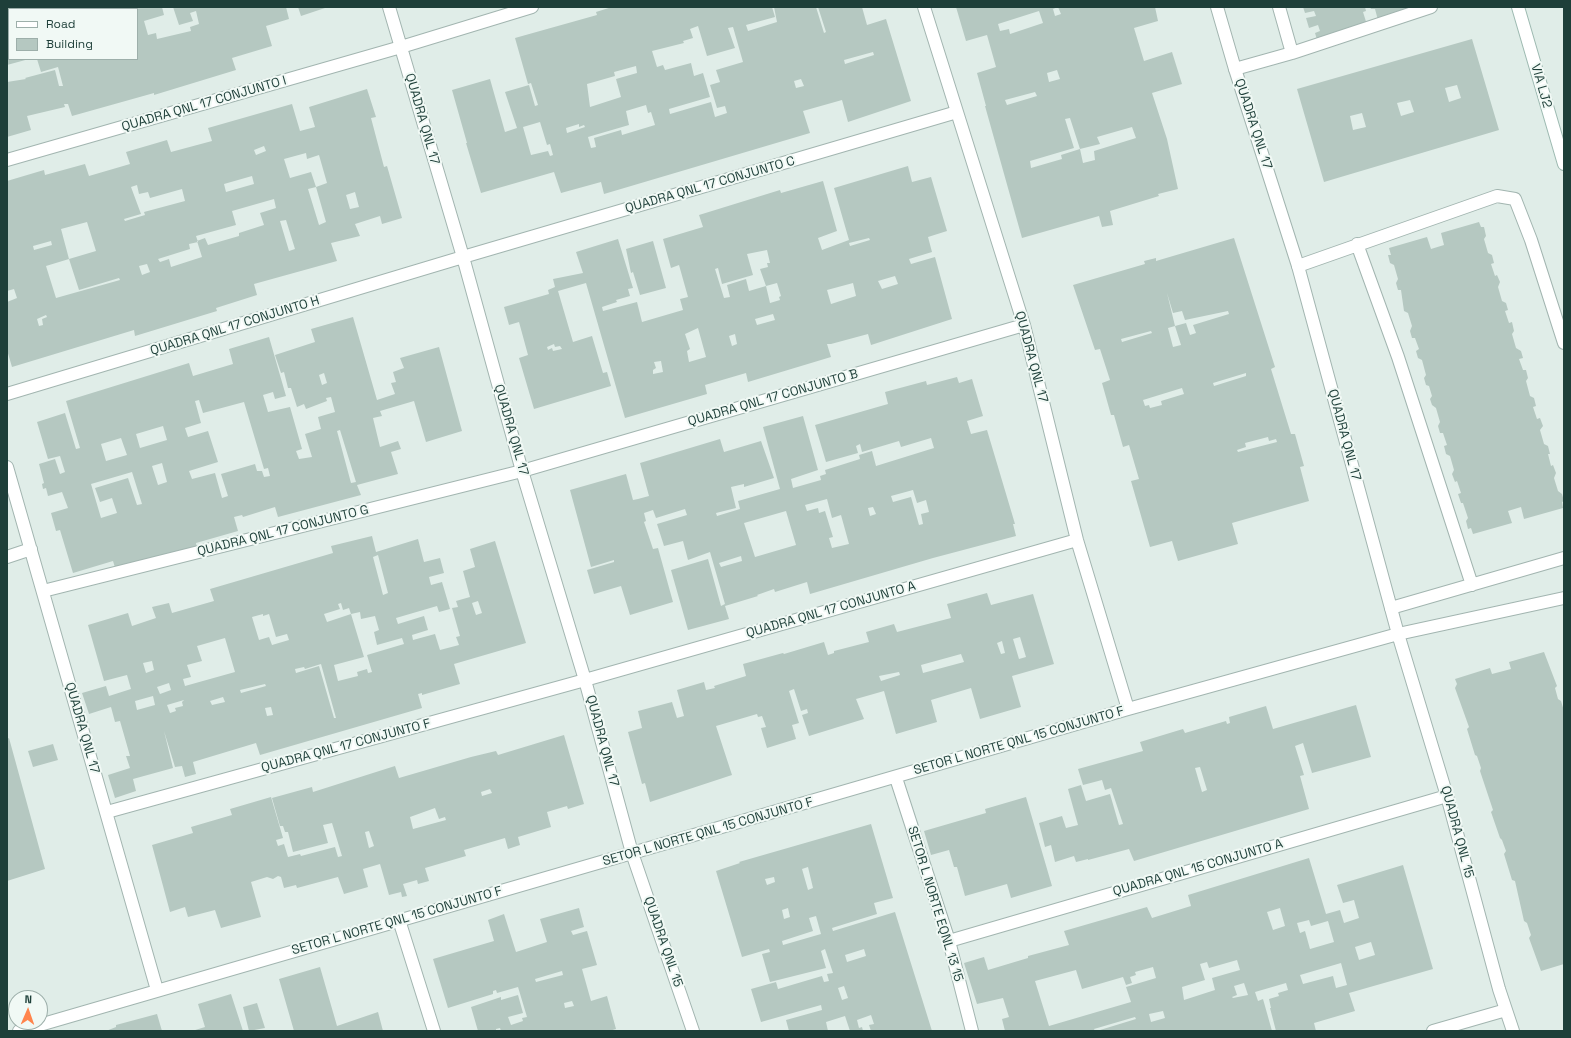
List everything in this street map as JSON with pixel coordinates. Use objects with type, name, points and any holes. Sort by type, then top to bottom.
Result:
[{"type":"street","name":"QUADRA QNL 17","points":[[389,7],[463,257],[522,471],[585,680],[632,853]]},
{"type":"street","name":"QUADRA QNL 17 CONJUNTO I","points":[[7,160],[401,47],[532,7]]},
{"type":"street","name":"QUADRA QNL 17","points":[[924,7],[1024,325],[1077,540],[1128,709]]},
{"type":"street","name":"QUADRA QNL 17","points":[[1217,7],[1235,69],[1298,266],[1398,634]]},
{"type":"street","points":[[1279,7],[1292,53]]},
{"type":"street","points":[[1235,69],[1292,53],[1431,7]]},
{"type":"street","name":"VIA LJ2","points":[[1518,7],[1564,164]]},
{"type":"street","name":"QUADRA QNL 17 CONJUNTO C","points":[[463,257],[956,112]]},
{"type":"street","points":[[1298,266],[1497,196],[1515,199],[1531,240],[1564,343]]},
{"type":"street","points":[[1357,244],[1398,357],[1472,585]]},
{"type":"street","name":"QUADRA QNL 17 CONJUNTO H","points":[[7,394],[463,257]]},
{"type":"street","name":"QUADRA QNL 17 CONJUNTO B","points":[[522,471],[1024,325]]},
{"type":"street","name":"QUADRA QNL 17","points":[[7,467],[157,990]]},
{"type":"street","name":"QUADRA QNL 17 CONJUNTO G","points":[[43,591],[522,471]]},
{"type":"street","name":"QUADRA QNL 17 CONJUNTO A","points":[[585,680],[1077,540]]},
{"type":"street","points":[[7,556],[31,549]]},
{"type":"street","points":[[1391,608],[1564,558]]},
{"type":"street","name":"SETOR L NORTE QNL 15 CONJUNTO F","points":[[19,1031],[399,920],[896,778],[1128,709],[1398,634],[1564,598]]},
{"type":"street","name":"QUADRA QNL 15","points":[[1398,634],[1447,796],[1513,1031]]},
{"type":"street","name":"QUADRA QNL 17 CONJUNTO F","points":[[107,812],[585,680]]},
{"type":"street","name":"SETOR L NORTE EQNL 13 15","points":[[896,778],[949,941],[972,1031]]},
{"type":"street","name":"QUADRA QNL 15 CONJUNTO A","points":[[949,941],[1447,796]]},
{"type":"street","name":"QUADRA QNL 15","points":[[632,853],[693,1031]]},
{"type":"street","points":[[399,920],[434,1031]]},
{"type":"street","points":[[1433,1031],[1506,1010]]},
{"type":"building","points":[[7,7],[76,8],[8,8],[8,16]]},
{"type":"building","points":[[162,7],[164,15],[144,21],[148,35],[156,33],[157,39],[191,31],[190,27],[199,24],[196,11],[190,13],[193,21],[179,25],[173,7],[286,7],[289,19],[266,26],[272,46],[232,58],[236,70],[154,95],[154,93],[72,116],[68,104],[64,104],[65,107],[27,116],[31,130],[7,137],[7,82],[26,79],[25,78],[55,70],[59,86],[63,86],[58,67],[41,72],[37,60],[138,60],[138,8],[106,8]]},
{"type":"building","points":[[298,7],[328,7],[301,16]]},
{"type":"building","points":[[612,7],[772,7],[775,17],[746,25],[748,31],[777,22],[774,7],[816,7],[824,33],[826,32],[818,7],[862,7],[867,25],[886,19],[911,101],[848,122],[842,100],[803,111],[810,133],[604,194],[601,182],[561,193],[554,172],[481,193],[452,90],[490,79],[505,132],[517,128],[505,92],[529,85],[535,106],[538,105],[531,83],[528,84],[515,38],[597,15],[596,12]],"holes":[[[698,26],[707,56],[735,48],[728,28],[733,27],[743,62],[716,70],[720,82],[710,85],[717,108],[725,106],[727,113],[715,117],[711,102],[670,114],[669,109],[710,97],[703,73],[694,76],[691,63],[665,70],[663,65],[657,67],[652,51],[684,43],[683,41],[693,38],[690,29]],[[873,52],[874,55],[845,64],[844,60]],[[636,66],[637,73],[616,79],[621,97],[590,107],[587,84],[615,76],[614,72]],[[801,79],[804,86],[796,88],[794,81]],[[646,105],[648,113],[651,112],[655,125],[622,135],[621,130],[594,138],[596,147],[591,148],[588,137],[629,125],[626,111]],[[540,122],[547,145],[550,144],[553,155],[550,156],[548,151],[531,155],[523,127]],[[579,124],[579,127],[584,125],[585,127],[567,133],[566,128]]]},
{"type":"building","points":[[956,7],[1058,7],[1155,7],[1158,21],[1134,28],[1144,61],[1172,52],[1182,84],[1152,93],[1167,139],[1178,189],[1158,194],[1159,196],[1110,211],[1113,225],[1102,227],[1099,216],[1022,238],[977,73],[996,67],[987,35],[966,41]],"holes":[[[1058,7],[1061,14],[1055,16],[1053,9]],[[1039,11],[1043,23],[1010,34],[1009,29],[1000,31],[998,24]],[[1057,70],[1060,79],[1049,82],[1047,73]],[[1035,92],[1037,96],[1007,105],[1005,100]],[[1070,118],[1080,149],[1061,155],[1062,159],[1031,168],[1030,161],[1074,148],[1065,119]],[[1132,127],[1136,138],[1094,151],[1095,160],[1083,163],[1080,149],[1100,144],[1097,137]]]},
{"type":"building","points":[[1303,7],[1365,7],[1366,11],[1363,12],[1368,28],[1318,43],[1315,33],[1320,31],[1318,25],[1309,28],[1306,18],[1316,16],[1314,11],[1305,13]]},
{"type":"building","points":[[1370,7],[1429,7],[1379,24],[1375,9],[1371,9]]},
{"type":"building","points":[[7,32],[8,60],[25,60],[7,65]]},
{"type":"building","points":[[1472,39],[1499,130],[1324,182],[1297,89]],"holes":[[[1457,85],[1461,98],[1449,102],[1445,88]],[[1410,100],[1414,112],[1401,116],[1397,103]],[[1362,113],[1366,127],[1353,130],[1350,116]]]},
{"type":"building","points":[[367,89],[376,117],[371,118],[384,167],[387,166],[402,218],[382,224],[380,216],[355,224],[360,236],[331,243],[337,261],[254,284],[257,295],[216,308],[217,311],[135,336],[134,330],[12,367],[7,350],[7,302],[17,298],[14,289],[7,291],[7,181],[44,170],[45,175],[85,164],[89,176],[130,164],[126,152],[167,140],[171,152],[212,141],[208,128],[292,104],[300,131],[315,127],[309,107]],"holes":[[[264,146],[266,151],[256,155],[254,150]],[[306,153],[307,159],[319,155],[327,183],[316,187],[311,172],[290,178],[284,159]],[[252,176],[254,184],[226,192],[224,184]],[[137,185],[139,194],[148,192],[150,198],[182,189],[185,201],[144,212],[145,215],[125,221],[124,219],[141,214],[131,187]],[[316,187],[326,222],[319,225],[308,189]],[[355,192],[359,207],[350,209],[346,195]],[[274,199],[276,208],[260,213],[264,225],[239,233],[239,236],[208,245],[205,238],[198,241],[196,236],[236,225],[232,211]],[[286,220],[295,249],[289,251],[280,221]],[[87,222],[96,251],[69,259],[61,229]],[[51,241],[52,245],[34,250],[33,246]],[[197,242],[202,257],[171,267],[169,259],[160,262],[158,259],[190,249],[189,244]],[[69,259],[79,290],[119,278],[120,280],[56,298],[46,266]],[[147,264],[150,272],[142,275],[139,266]],[[46,315],[47,317],[42,319],[43,325],[39,326],[37,319]]]},
{"type":"building","points":[[908,166],[912,182],[931,177],[947,231],[928,237],[932,252],[909,259],[911,264],[935,257],[952,319],[871,345],[868,334],[827,344],[831,357],[748,382],[746,373],[705,385],[707,394],[625,418],[586,283],[558,291],[573,342],[592,336],[603,373],[607,372],[611,386],[534,409],[519,358],[528,355],[519,322],[509,325],[504,307],[549,294],[548,290],[555,287],[553,279],[583,273],[576,252],[618,239],[633,288],[628,289],[630,296],[616,300],[617,302],[602,307],[603,311],[637,302],[642,322],[683,310],[680,299],[688,297],[679,265],[671,268],[663,239],[703,227],[699,215],[780,190],[781,193],[823,181],[837,231],[818,238],[822,250],[849,240],[834,188]],"holes":[[[869,238],[870,240],[850,246],[849,243]],[[767,250],[770,263],[767,263],[768,267],[760,269],[766,286],[749,291],[746,279],[727,285],[730,297],[724,298],[715,269],[718,268],[722,284],[753,275],[747,254]],[[895,276],[898,284],[882,289],[878,281]],[[777,283],[781,296],[779,297],[780,300],[770,303],[766,286]],[[853,283],[856,296],[831,304],[827,290]],[[773,314],[775,320],[757,325],[755,319]],[[698,328],[706,357],[689,362],[687,351],[690,349],[685,334]],[[735,334],[737,344],[732,346],[729,336]],[[554,344],[555,347],[560,346],[562,349],[553,351],[552,348],[548,350],[547,347]],[[661,361],[663,372],[653,374],[653,370],[656,368],[654,362]]]},
{"type":"building","points":[[1479,222],[1481,227],[1484,227],[1486,236],[1484,239],[1488,253],[1492,255],[1494,263],[1491,264],[1495,276],[1497,275],[1500,282],[1498,287],[1502,301],[1506,303],[1508,310],[1505,311],[1509,323],[1512,322],[1514,331],[1512,334],[1516,348],[1521,351],[1523,358],[1519,359],[1523,370],[1526,370],[1528,378],[1526,381],[1530,396],[1534,398],[1536,406],[1533,407],[1537,419],[1540,418],[1543,426],[1540,430],[1544,444],[1548,446],[1551,466],[1553,465],[1556,473],[1554,478],[1558,491],[1562,494],[1564,501],[1562,502],[1563,508],[1524,519],[1521,507],[1508,511],[1512,523],[1473,534],[1471,528],[1468,529],[1466,521],[1468,518],[1458,494],[1461,493],[1457,481],[1455,482],[1452,474],[1454,470],[1450,456],[1446,454],[1444,446],[1447,445],[1443,433],[1440,433],[1438,426],[1440,422],[1436,408],[1432,405],[1430,399],[1432,396],[1429,386],[1426,385],[1424,378],[1426,375],[1422,360],[1418,358],[1416,351],[1419,349],[1415,338],[1412,338],[1410,331],[1412,326],[1408,313],[1404,311],[1401,290],[1398,290],[1396,283],[1398,279],[1394,265],[1390,263],[1388,255],[1391,255],[1389,248],[1427,237],[1431,249],[1444,245],[1441,233]]},
{"type":"building","points":[[1234,238],[1275,367],[1271,369],[1291,434],[1295,434],[1304,466],[1300,467],[1309,501],[1232,523],[1238,544],[1178,561],[1172,541],[1150,547],[1131,481],[1139,479],[1129,445],[1123,447],[1114,415],[1111,415],[1102,383],[1110,380],[1100,349],[1095,350],[1073,285],[1145,264],[1144,261],[1156,258],[1156,261]],"holes":[[[1167,293],[1173,313],[1182,311],[1185,320],[1228,311],[1229,314],[1193,325],[1196,333],[1190,335],[1186,323],[1175,326]],[[1175,326],[1181,345],[1173,347],[1168,328]],[[1151,331],[1152,333],[1122,342],[1121,339]],[[1246,373],[1246,376],[1214,386],[1213,383]],[[1182,388],[1184,394],[1161,401],[1162,405],[1150,408],[1149,405],[1145,406],[1143,400]],[[1268,437],[1269,441],[1276,439],[1277,442],[1238,452],[1237,450],[1246,447],[1245,443]]]},
{"type":"building","points":[[653,241],[666,288],[640,295],[633,272],[631,273],[626,249]]},
{"type":"building","points":[[353,317],[377,400],[395,394],[391,383],[396,382],[393,372],[404,368],[400,358],[439,347],[462,431],[426,442],[414,401],[380,411],[382,416],[373,418],[380,447],[398,441],[401,449],[391,452],[398,474],[357,485],[361,495],[278,517],[275,507],[243,517],[242,515],[234,517],[238,531],[196,543],[197,550],[117,574],[113,561],[73,573],[60,530],[56,531],[51,513],[68,508],[62,492],[48,496],[46,488],[43,489],[42,484],[44,483],[39,464],[55,459],[60,474],[65,472],[60,456],[48,459],[37,422],[65,413],[76,449],[80,448],[66,401],[189,363],[193,376],[233,364],[229,349],[269,337],[286,396],[275,399],[273,392],[263,395],[268,412],[290,407],[302,449],[296,451],[299,459],[312,457],[305,434],[321,429],[318,417],[335,412],[331,397],[326,398],[327,401],[306,409],[304,404],[297,407],[291,388],[288,388],[284,372],[281,373],[275,355],[315,342],[311,329]],"holes":[[[324,373],[327,383],[322,385],[319,375]],[[199,400],[203,413],[244,402],[264,469],[268,468],[270,476],[264,477],[262,471],[257,471],[255,464],[221,474],[228,496],[222,498],[215,473],[192,479],[189,471],[218,462],[208,431],[188,437],[185,428],[201,423],[195,401]],[[163,426],[167,440],[140,448],[136,434]],[[340,430],[356,482],[351,483],[337,431]],[[121,438],[127,455],[106,461],[101,444]],[[162,463],[167,482],[158,485],[152,466]],[[132,472],[142,504],[137,505],[128,478],[95,488],[100,502],[112,498],[117,513],[101,518],[91,484]]]},
{"type":"building","points":[[957,377],[959,383],[972,379],[983,416],[967,421],[971,434],[987,430],[1015,524],[1013,524],[1016,536],[933,558],[810,594],[807,582],[775,592],[774,589],[757,595],[758,596],[725,606],[729,619],[688,630],[671,570],[708,559],[721,606],[725,604],[710,552],[688,560],[683,541],[664,546],[657,524],[687,515],[685,509],[656,518],[653,510],[644,513],[646,521],[644,522],[653,549],[658,548],[673,602],[630,615],[621,586],[594,594],[587,570],[614,562],[614,560],[591,567],[570,490],[626,474],[633,500],[638,499],[649,496],[640,463],[720,439],[724,452],[761,441],[774,478],[744,487],[744,484],[731,487],[736,508],[716,513],[717,516],[740,509],[738,501],[780,489],[763,427],[803,416],[818,470],[791,479],[793,488],[821,480],[820,476],[826,474],[825,470],[860,459],[859,455],[872,451],[876,466],[934,448],[931,438],[901,447],[899,441],[862,452],[860,444],[856,446],[858,453],[826,462],[815,425],[888,404],[885,392],[926,381],[927,385]],"holes":[[[913,490],[917,503],[926,500],[929,512],[921,514],[923,524],[919,525],[911,497],[893,502],[891,496]],[[827,499],[832,518],[841,515],[849,544],[832,548],[829,538],[833,537],[825,511],[819,513],[818,508],[807,511],[805,505]],[[873,507],[876,514],[870,516],[868,508]],[[786,511],[796,545],[755,557],[744,523]],[[741,556],[742,561],[721,567],[719,563]]]},
{"type":"building","points":[[372,536],[376,552],[418,539],[424,562],[440,558],[444,573],[429,577],[431,585],[442,582],[450,609],[439,612],[437,606],[396,618],[398,624],[424,616],[428,630],[412,635],[413,640],[435,634],[440,650],[459,645],[456,637],[460,636],[452,608],[458,607],[456,601],[470,597],[463,571],[475,567],[470,549],[495,541],[526,643],[454,664],[460,684],[422,695],[422,693],[418,694],[422,708],[260,755],[256,743],[193,762],[196,774],[185,777],[182,766],[175,767],[164,731],[173,768],[133,779],[136,791],[115,798],[108,775],[130,768],[126,756],[130,756],[120,721],[115,722],[111,707],[89,714],[82,693],[106,686],[109,696],[131,689],[127,675],[104,681],[88,625],[128,613],[132,626],[156,618],[152,607],[169,603],[172,613],[214,601],[210,589],[333,553],[331,546]],"holes":[[[378,555],[388,593],[383,595],[373,557]],[[478,601],[482,613],[476,615],[472,603]],[[341,603],[343,610],[349,608],[351,614],[327,622],[324,614],[340,609],[338,604]],[[360,612],[361,619],[375,616],[379,630],[374,632],[377,645],[402,638],[404,644],[367,655],[372,672],[368,673],[367,669],[357,672],[358,676],[338,681],[334,665],[364,657],[351,614]],[[269,614],[276,637],[287,634],[289,640],[272,645],[269,637],[259,640],[252,617]],[[225,638],[235,672],[185,686],[183,679],[191,677],[187,665],[202,661],[197,646]],[[152,661],[154,670],[146,673],[143,663]],[[321,664],[336,718],[334,718],[319,666],[296,673],[295,669],[304,667],[305,669]],[[169,683],[171,690],[160,694],[157,687]],[[265,684],[266,686],[241,693],[240,690]],[[153,696],[155,705],[137,710],[135,701]],[[223,697],[225,702],[212,705],[210,701]],[[184,700],[182,702],[183,706],[175,708],[176,711],[170,713],[167,705]],[[271,707],[273,715],[267,716],[265,708]]]},
{"type":"building","points":[[987,593],[991,605],[1033,594],[1054,664],[1012,676],[1021,707],[980,719],[971,688],[931,700],[937,722],[896,734],[884,691],[856,699],[864,719],[809,736],[802,715],[808,713],[807,709],[801,711],[794,689],[789,691],[799,723],[792,725],[796,739],[767,748],[761,728],[766,727],[762,716],[758,717],[757,714],[716,726],[732,775],[650,802],[645,783],[642,784],[628,732],[642,728],[638,711],[672,702],[677,718],[684,716],[677,690],[704,682],[706,690],[715,688],[714,686],[746,676],[743,664],[824,642],[828,655],[834,653],[834,651],[869,642],[866,632],[894,624],[897,632],[951,618],[947,604]],"holes":[[[1020,637],[1026,657],[1019,659],[1013,639]],[[1002,641],[1005,653],[1001,654],[997,643]],[[961,654],[964,662],[923,673],[921,665]],[[899,672],[900,675],[881,681],[879,676]]]},
{"type":"building","points":[[1544,652],[1557,686],[1555,688],[1558,699],[1561,701],[1564,711],[1564,964],[1541,971],[1529,938],[1531,935],[1527,923],[1524,921],[1515,881],[1512,880],[1504,854],[1506,851],[1491,812],[1493,810],[1480,771],[1481,768],[1477,756],[1475,755],[1467,729],[1469,727],[1455,688],[1457,684],[1455,679],[1490,668],[1492,674],[1511,669],[1509,662]]},
{"type":"building","points":[[1356,705],[1371,757],[1312,773],[1303,743],[1295,746],[1304,775],[1300,776],[1309,809],[1134,861],[1129,849],[1088,860],[1076,862],[1074,856],[1055,862],[1051,845],[1045,847],[1039,823],[1062,816],[1066,828],[1078,825],[1068,789],[1081,785],[1086,801],[1110,794],[1119,825],[1123,824],[1111,788],[1105,790],[1102,780],[1083,785],[1078,769],[1143,751],[1140,742],[1183,729],[1185,733],[1226,721],[1227,724],[1230,723],[1229,717],[1266,706],[1273,729]],"holes":[[[1200,767],[1207,790],[1202,792],[1195,768]]]},
{"type":"building","points":[[564,735],[584,804],[568,809],[567,806],[547,812],[551,827],[518,837],[520,845],[508,849],[505,838],[464,850],[466,856],[425,868],[429,881],[418,884],[417,880],[403,884],[407,896],[402,897],[401,892],[389,895],[380,864],[363,869],[368,887],[344,894],[338,877],[297,888],[296,885],[284,888],[281,877],[278,876],[273,879],[267,877],[251,882],[261,917],[221,928],[215,910],[188,917],[185,907],[170,912],[152,845],[193,833],[191,827],[232,815],[230,809],[271,797],[283,838],[276,840],[278,846],[284,844],[288,857],[300,854],[301,856],[335,847],[338,857],[342,856],[332,823],[323,825],[328,843],[293,852],[288,832],[285,832],[283,826],[280,826],[272,798],[312,787],[313,792],[395,766],[399,778],[496,751],[498,755]],"holes":[[[490,789],[492,793],[482,796],[481,792]],[[435,808],[439,819],[445,817],[446,820],[413,829],[410,817]],[[369,831],[374,846],[369,848],[365,832]]]},
{"type":"building","points":[[9,738],[45,869],[7,881],[7,739]]},
{"type":"building","points":[[53,744],[58,760],[33,767],[28,751]]},
{"type":"building","points":[[1026,797],[1052,886],[1011,898],[1007,884],[965,896],[957,867],[954,867],[949,850],[931,855],[924,831],[986,813],[985,809]]},
{"type":"building","points":[[871,824],[893,898],[874,903],[877,914],[832,928],[833,931],[895,912],[932,1031],[871,1031],[869,1025],[874,1024],[871,1015],[857,1020],[859,1028],[862,1027],[863,1031],[850,1031],[845,1016],[826,1022],[828,1031],[789,1031],[786,1020],[822,1010],[821,1005],[761,1022],[751,989],[776,982],[778,989],[822,976],[824,982],[829,981],[827,974],[833,973],[825,949],[821,951],[826,968],[770,982],[762,954],[770,952],[769,949],[742,957],[716,871],[740,863],[739,862]],"holes":[[[808,867],[813,888],[808,890],[802,869]],[[774,877],[775,882],[767,885],[765,879]],[[788,908],[790,917],[784,919],[782,910]],[[816,916],[821,934],[783,945],[782,941],[813,931],[809,918]],[[864,949],[866,956],[847,962],[845,955]],[[844,986],[848,998],[842,1000],[838,988]]]},
{"type":"building","points":[[1309,858],[1326,914],[1340,910],[1344,923],[1359,918],[1354,900],[1343,903],[1337,885],[1403,865],[1433,969],[1349,993],[1355,1011],[1314,1023],[1316,1031],[1276,1031],[1269,999],[1279,996],[1278,993],[1288,990],[1286,983],[1255,992],[1258,1001],[1263,999],[1272,1031],[1100,1031],[1136,1019],[1135,1017],[1094,1029],[1095,1031],[1005,1031],[1002,1019],[1009,1017],[1003,998],[977,1004],[964,963],[984,957],[988,970],[1028,958],[1028,956],[1069,945],[1064,931],[1147,907],[1152,918],[1191,906],[1188,895]],"holes":[[[1280,908],[1285,926],[1273,930],[1267,912]],[[1309,920],[1311,926],[1328,921],[1334,942],[1310,949],[1305,931],[1300,933],[1297,923]],[[1371,942],[1375,955],[1359,960],[1355,947]],[[1237,960],[1240,970],[1212,978],[1215,990],[1184,1000],[1182,987],[1205,980],[1200,964],[1207,962],[1209,968]],[[1341,963],[1347,985],[1336,988],[1333,976],[1303,984],[1300,975]],[[1153,967],[1156,978],[1126,987],[1131,1002],[1049,1026],[1035,981],[1076,970],[1082,989],[1123,977],[1126,985],[1132,983],[1130,977],[1136,975],[1135,972]],[[1244,983],[1248,995],[1232,997],[1237,995],[1234,986]],[[1163,1011],[1165,1018],[1151,1022],[1149,1014]]]},
{"type":"building","points":[[579,908],[584,927],[571,931],[573,935],[587,931],[597,965],[582,969],[591,1001],[607,996],[616,1029],[609,1031],[501,1031],[500,1028],[496,1029],[496,1031],[478,1031],[471,1007],[501,997],[501,1000],[518,995],[523,1013],[508,1017],[511,1025],[523,1021],[522,1018],[527,1017],[518,987],[497,993],[496,990],[493,991],[493,994],[448,1008],[433,959],[494,941],[488,920],[504,914],[516,952],[547,942],[540,919]],"holes":[[[562,971],[563,975],[536,982],[535,979]],[[572,1001],[574,1006],[565,1008],[564,1003]]]},
{"type":"building","points":[[320,967],[337,1026],[378,1012],[383,1031],[294,1031],[279,979]]},
{"type":"building","points":[[231,994],[243,1031],[192,1031],[205,1027],[198,1004]]},
{"type":"building","points":[[257,1003],[265,1028],[249,1031],[243,1007]]},
{"type":"building","points":[[157,1014],[162,1031],[106,1031],[116,1027],[116,1025]]}]
